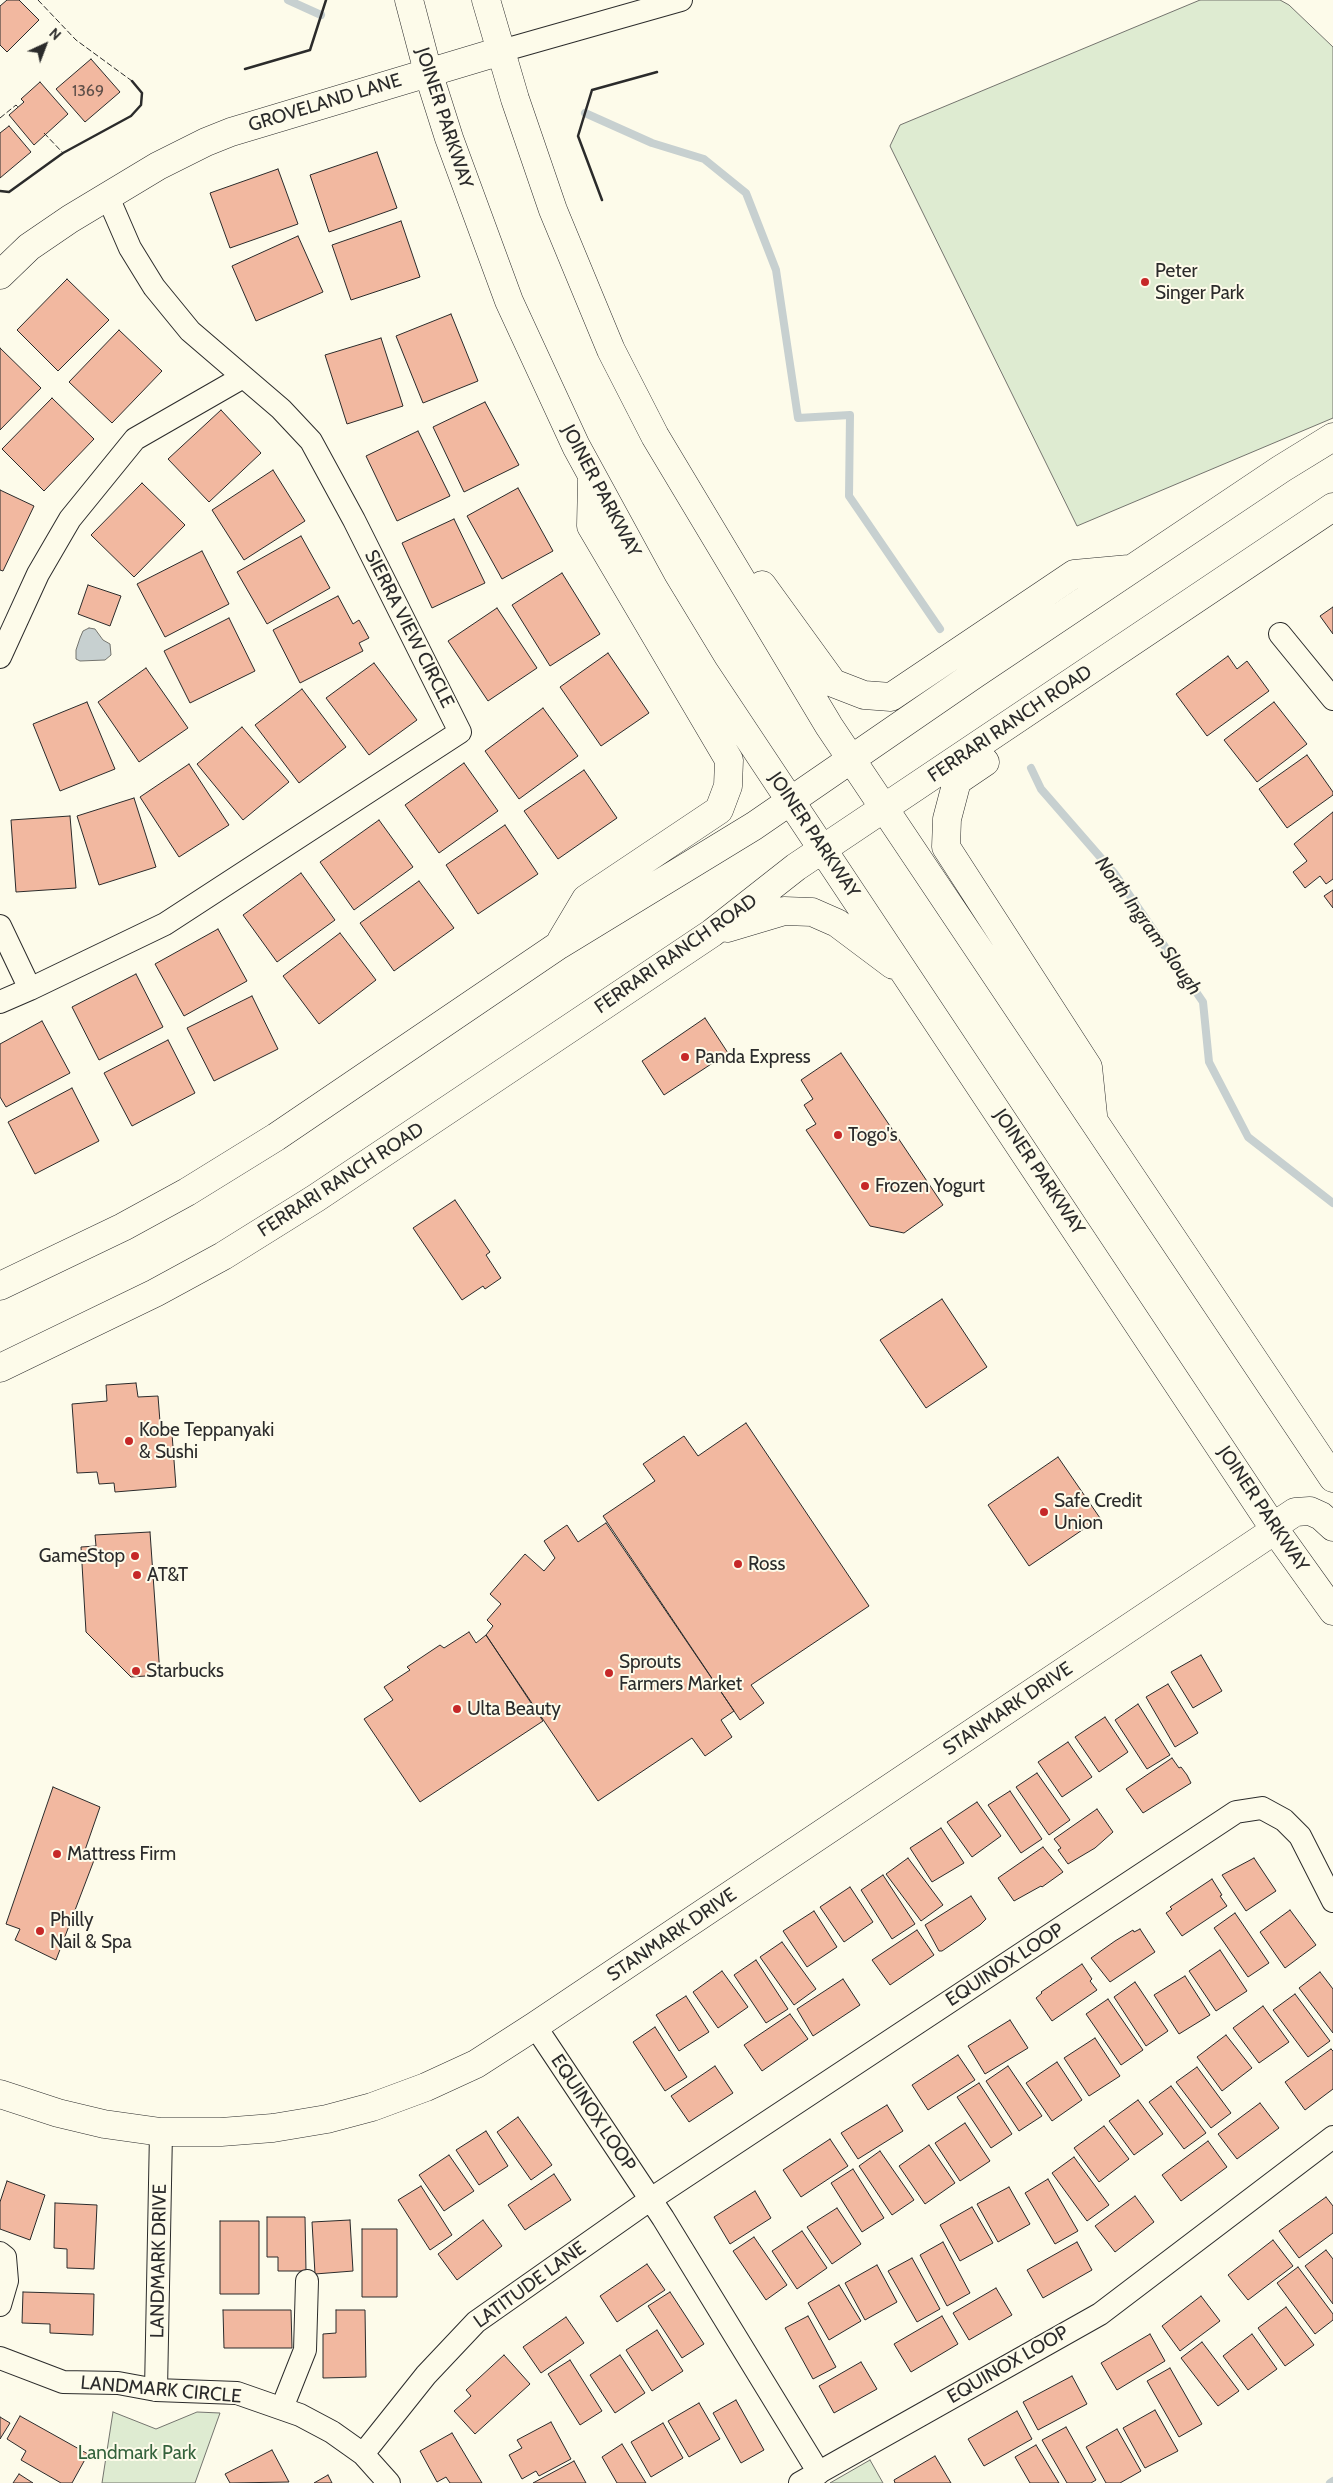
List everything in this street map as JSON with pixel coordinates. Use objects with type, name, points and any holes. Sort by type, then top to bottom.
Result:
[{"type":"main road","name":"JOINER PARKWAY","points":[[409,0],[428,72],[478,222],[509,300],[592,477],[649,580],[689,646],[1275,1530],[1333,1611]]},
{"type":"main road","points":[[486,0],[553,210],[611,350],[655,436],[829,726],[1333,1478]]},
{"type":"main road","name":"GROVELAND LANE","points":[[0,275],[29,247],[107,196],[206,142],[231,132],[501,51]]},
{"type":"main road","points":[[655,436],[833,683],[864,695],[891,697],[1074,574],[1133,569]]},
{"type":"main road","points":[[0,1286],[123,1227],[187,1192],[276,1137],[559,945],[749,828],[1133,569],[1333,437]]},
{"type":"main road","points":[[559,945],[586,899],[719,810],[728,786],[729,760],[591,526],[592,477]]},
{"type":"main road","name":"FERRARI RANCH ROAD","points":[[0,1368],[137,1302],[223,1256],[332,1187],[712,933],[823,848],[1333,507]]},
{"type":"main road","points":[[1093,1119],[1088,1067],[946,847],[947,819],[957,781],[1210,612],[1226,579]]},
{"type":"main road","points":[[712,933],[784,911],[812,912],[837,923],[909,977]]},
{"type":"main road","name":"STANMARK DRIVE","points":[[0,2094],[58,2113],[104,2124],[161,2132],[273,2128],[327,2119],[372,2107],[426,2087],[476,2064],[535,2026],[1275,1530],[1283,1520],[1295,1512],[1310,1511],[1322,1516],[1333,1528]]},
{"type":"street","name":"GROVELAND LANE","points":[[501,51],[681,0]]},
{"type":"street","points":[[0,657],[38,574],[70,519],[135,439],[242,377],[190,331],[154,287],[130,248],[107,196]]},
{"type":"street","name":"SIERRA VIEW CIRCLE","points":[[30,989],[165,924],[460,732],[354,520],[311,441],[281,409],[242,377]]},
{"type":"street","points":[[1280,634],[1333,699]]},
{"type":"street","points":[[0,926],[30,989],[0,1002]]},
{"type":"street","name":"EQUINOX LOOP","points":[[651,2199],[1236,1812],[1262,1808],[1284,1820],[1300,1836],[1333,1901]]},
{"type":"street","name":"EQUINOX LOOP","points":[[535,2026],[651,2199],[810,2478],[1100,2314],[1333,2137]]},
{"type":"street","name":"LANDMARK DRIVE","points":[[156,2390],[161,2132]]},
{"type":"street","name":"LATITUDE LANE","points":[[363,2454],[426,2375],[476,2322],[651,2199]]},
{"type":"street","points":[[0,2253],[5,2257],[7,2281],[0,2305]]},
{"type":"street","points":[[282,2408],[305,2350],[307,2281]]},
{"type":"street","name":"LANDMARK CIRCLE","points":[[0,2358],[62,2382],[118,2383],[156,2390],[237,2393],[282,2408],[332,2432],[363,2454],[389,2483]]},
{"type":"green space","name":"Peter Singer Park","points":[[1200,0],[1280,0],[1289,5],[1333,47],[1333,418],[1077,526],[890,146],[900,125]]},
{"type":"green space","name":"Landmark Park","points":[[113,2412],[156,2429],[197,2412],[220,2413],[195,2483],[102,2483]]},
{"type":"green space","points":[[870,2460],[883,2483],[830,2483]]},
{"type":"shaded area","points":[[89,628],[95,629],[103,640],[110,644],[111,655],[105,660],[80,661],[76,659],[76,650],[80,638],[83,631]]},
{"type":"building","points":[[7,0],[19,0],[39,20],[7,52],[0,45],[0,6]]},
{"type":"building","points":[[91,59],[120,92],[85,122],[56,89]]},
{"type":"building","points":[[40,82],[68,114],[34,145],[9,115],[24,102],[21,99]]},
{"type":"building","points":[[9,126],[31,152],[0,178],[0,133]]},
{"type":"building","points":[[377,152],[397,208],[329,232],[310,175]]},
{"type":"building","points":[[278,169],[298,224],[230,248],[210,193]]},
{"type":"building","points":[[401,221],[420,277],[351,300],[332,245]]},
{"type":"building","points":[[298,236],[323,292],[256,321],[232,266]]},
{"type":"building","points":[[67,279],[109,320],[58,371],[17,330]]},
{"type":"building","points":[[451,314],[478,381],[423,403],[396,336]]},
{"type":"building","points":[[119,330],[162,371],[112,423],[69,382]]},
{"type":"building","points":[[381,338],[403,406],[347,424],[325,355]]},
{"type":"building","points":[[0,348],[41,388],[0,430]]},
{"type":"building","points":[[52,398],[94,439],[44,491],[2,449]]},
{"type":"building","points":[[485,402],[519,465],[464,492],[433,427]]},
{"type":"building","points":[[221,410],[261,453],[209,502],[168,459]]},
{"type":"building","points":[[418,431],[450,496],[397,521],[366,456]]},
{"type":"building","points":[[273,470],[305,521],[244,560],[212,510]]},
{"type":"building","points":[[142,483],[185,525],[134,577],[91,535]]},
{"type":"building","points":[[518,488],[553,551],[502,579],[467,516]]},
{"type":"building","points":[[0,490],[34,506],[3,571],[0,570]]},
{"type":"building","points":[[454,519],[485,583],[432,608],[402,543]]},
{"type":"building","points":[[301,536],[330,588],[267,624],[237,572]]},
{"type":"building","points":[[202,551],[229,604],[165,637],[137,584]]},
{"type":"building","points":[[562,573],[600,634],[550,666],[512,605]]},
{"type":"building","points":[[88,585],[121,596],[110,626],[78,614]]},
{"type":"building","points":[[338,596],[353,624],[359,620],[369,638],[359,643],[363,651],[300,683],[273,630]]},
{"type":"building","points":[[1333,607],[1333,634],[1320,616]]},
{"type":"building","points":[[497,608],[537,668],[488,701],[448,641]]},
{"type":"building","points":[[229,618],[255,671],[190,703],[164,651]]},
{"type":"building","points":[[608,653],[649,713],[601,746],[560,687]]},
{"type":"building","points":[[1228,656],[1237,669],[1247,661],[1269,691],[1207,736],[1176,694]]},
{"type":"building","points":[[374,663],[417,720],[369,755],[326,698]]},
{"type":"building","points":[[146,668],[188,728],[139,762],[98,702]]},
{"type":"building","points":[[302,689],[346,747],[299,783],[255,725]]},
{"type":"building","points":[[87,702],[115,769],[60,791],[33,724]]},
{"type":"building","points":[[1274,702],[1307,744],[1257,782],[1224,740]]},
{"type":"building","points":[[543,708],[578,756],[519,799],[485,751]]},
{"type":"building","points":[[242,727],[289,782],[243,820],[197,764]]},
{"type":"building","points":[[1307,755],[1333,792],[1333,795],[1287,828],[1259,789]]},
{"type":"building","points":[[464,763],[498,811],[439,853],[405,805]]},
{"type":"building","points":[[189,764],[229,825],[179,857],[140,797]]},
{"type":"building","points":[[584,770],[617,818],[558,859],[524,811]]},
{"type":"building","points":[[134,798],[156,867],[99,885],[77,816]]},
{"type":"building","points":[[1333,812],[1333,879],[1326,884],[1320,876],[1305,888],[1293,872],[1307,861],[1294,844]]},
{"type":"building","points":[[70,816],[76,888],[16,892],[11,820]]},
{"type":"building","points":[[379,820],[413,867],[354,910],[320,862]]},
{"type":"building","points":[[505,825],[538,874],[478,914],[446,865]]},
{"type":"building","points":[[301,873],[335,920],[277,962],[243,915]]},
{"type":"building","points":[[419,881],[454,928],[394,971],[360,923]]},
{"type":"building","points":[[1333,890],[1333,908],[1324,896]]},
{"type":"building","points":[[218,929],[247,981],[184,1016],[155,964]]},
{"type":"building","points":[[340,933],[376,980],[319,1024],[283,976]]},
{"type":"building","points":[[136,974],[163,1027],[99,1060],[72,1007]]},
{"type":"building","points":[[252,996],[278,1049],[214,1081],[187,1028]]},
{"type":"building","name":"Panda Express","points":[[705,1018],[728,1053],[664,1095],[642,1061]]},
{"type":"building","points":[[42,1021],[70,1073],[6,1107],[0,1097],[0,1044]]},
{"type":"building","points":[[168,1040],[195,1093],[132,1126],[104,1073]]},
{"type":"building","points":[[841,1053],[943,1205],[904,1233],[870,1226],[806,1130],[816,1124],[804,1105],[813,1099],[801,1080]]},
{"type":"building","points":[[72,1088],[99,1141],[35,1174],[8,1122]]},
{"type":"building","points":[[455,1200],[490,1252],[486,1255],[501,1278],[485,1289],[483,1286],[462,1300],[413,1228]]},
{"type":"building","points":[[942,1299],[987,1367],[926,1408],[880,1340]]},
{"type":"building","points":[[136,1383],[138,1397],[158,1396],[161,1435],[172,1434],[176,1487],[115,1492],[114,1483],[99,1484],[97,1472],[77,1473],[72,1404],[107,1401],[106,1385]]},
{"type":"building","name":"Ross","points":[[746,1423],[869,1606],[751,1685],[764,1703],[740,1720],[603,1516],[655,1481],[643,1464],[684,1436],[698,1456]]},
{"type":"building","name":"Safe Credit Union","points":[[1058,1457],[1100,1518],[1029,1566],[988,1505]]},
{"type":"building","name":"Sprouts Farmers Market","points":[[606,1523],[734,1711],[721,1720],[732,1737],[705,1756],[692,1738],[598,1801],[486,1635],[493,1626],[487,1620],[501,1604],[490,1594],[525,1554],[544,1571],[555,1558],[544,1541],[567,1525],[578,1542]]},
{"type":"building","points":[[150,1532],[160,1675],[131,1677],[86,1632],[81,1547],[96,1546],[95,1535]]},
{"type":"building","name":"Ulta Beauty","points":[[469,1632],[476,1643],[486,1635],[543,1721],[420,1802],[364,1719],[393,1700],[384,1687],[410,1670],[407,1667],[440,1645],[444,1648]]},
{"type":"building","points":[[1201,1655],[1222,1691],[1193,1708],[1171,1672]]},
{"type":"building","points":[[1168,1684],[1198,1733],[1175,1747],[1146,1697]]},
{"type":"building","points":[[1138,1704],[1170,1755],[1147,1769],[1115,1720]]},
{"type":"building","points":[[1105,1717],[1128,1752],[1099,1772],[1075,1737]]},
{"type":"building","points":[[1068,1742],[1092,1777],[1062,1797],[1038,1762]]},
{"type":"building","points":[[1172,1758],[1179,1768],[1181,1767],[1191,1783],[1143,1813],[1126,1789]]},
{"type":"building","points":[[1037,1773],[1070,1820],[1049,1835],[1016,1787]]},
{"type":"building","points":[[53,1787],[100,1807],[85,1850],[96,1855],[56,1960],[15,1940],[20,1929],[6,1924]]},
{"type":"building","points":[[1010,1791],[1042,1839],[1021,1853],[988,1805]]},
{"type":"building","points":[[977,1802],[1001,1836],[972,1857],[947,1822]]},
{"type":"building","points":[[1097,1809],[1113,1832],[1095,1848],[1068,1864],[1058,1850],[1061,1848],[1054,1839]]},
{"type":"building","points":[[941,1828],[964,1863],[932,1882],[910,1848]]},
{"type":"building","points":[[1043,1847],[1063,1872],[1042,1887],[1014,1901],[998,1878]]},
{"type":"building","points":[[908,1858],[943,1905],[921,1921],[886,1874]]},
{"type":"building","points":[[1254,1858],[1276,1891],[1246,1911],[1222,1875]]},
{"type":"building","points":[[883,1875],[915,1924],[892,1939],[861,1890]]},
{"type":"building","points":[[1212,1879],[1227,1906],[1182,1936],[1166,1913],[1172,1909],[1170,1907]]},
{"type":"building","points":[[850,1887],[873,1922],[844,1942],[820,1907]]},
{"type":"building","points":[[971,1896],[986,1919],[942,1951],[939,1951],[925,1925]]},
{"type":"building","points":[[1290,1910],[1316,1945],[1285,1968],[1260,1932]]},
{"type":"building","points":[[814,1911],[837,1947],[807,1967],[783,1931]]},
{"type":"building","points":[[1235,1913],[1269,1963],[1248,1977],[1214,1928]]},
{"type":"building","points":[[1140,1929],[1155,1952],[1110,1982],[1091,1958],[1133,1930],[1134,1932]]},
{"type":"building","points":[[917,1930],[934,1955],[890,1985],[872,1960]]},
{"type":"building","points":[[782,1942],[816,1989],[794,2005],[760,1957]]},
{"type":"building","points":[[1220,1950],[1247,1991],[1216,2011],[1189,1971]]},
{"type":"building","points":[[756,1960],[788,2009],[766,2023],[734,1975]]},
{"type":"building","points":[[1082,1964],[1092,1979],[1090,1981],[1097,1990],[1052,2021],[1036,1998],[1041,1992]]},
{"type":"building","points":[[722,1971],[748,2007],[718,2028],[693,1992]]},
{"type":"building","points":[[1320,1972],[1333,1989],[1333,2033],[1299,1988]]},
{"type":"building","points":[[1185,1976],[1210,2015],[1179,2034],[1154,1995]]},
{"type":"building","points":[[843,1979],[860,2005],[813,2036],[797,2009]]},
{"type":"building","points":[[1135,1982],[1168,2031],[1146,2046],[1114,1997]]},
{"type":"building","points":[[1295,1994],[1330,2041],[1308,2057],[1273,2010]]},
{"type":"building","points":[[686,1996],[709,2032],[679,2051],[656,2015]]},
{"type":"building","points":[[1108,1999],[1143,2050],[1121,2065],[1086,2014]]},
{"type":"building","points":[[1263,2006],[1289,2042],[1259,2063],[1233,2028]]},
{"type":"building","points":[[790,2014],[808,2039],[762,2071],[744,2045]]},
{"type":"building","points":[[1010,2020],[1028,2048],[985,2074],[968,2046]]},
{"type":"building","points":[[655,2027],[687,2077],[665,2091],[633,2042]]},
{"type":"building","points":[[1226,2035],[1252,2068],[1222,2091],[1197,2057]]},
{"type":"building","points":[[1095,2038],[1120,2076],[1089,2096],[1064,2058]]},
{"type":"building","points":[[1331,2049],[1333,2051],[1333,2089],[1305,2110],[1285,2082]]},
{"type":"building","points":[[958,2055],[975,2080],[928,2110],[912,2085]]},
{"type":"building","points":[[1057,2062],[1082,2100],[1052,2121],[1026,2083]]},
{"type":"building","points":[[715,2066],[733,2093],[689,2122],[671,2096]]},
{"type":"building","points":[[1008,2066],[1042,2116],[1019,2131],[986,2081]]},
{"type":"building","points":[[1197,2067],[1231,2113],[1211,2128],[1176,2082]]},
{"type":"building","points":[[979,2083],[1012,2134],[991,2148],[957,2097]]},
{"type":"building","points":[[1171,2086],[1206,2133],[1184,2149],[1149,2102]]},
{"type":"building","points":[[1138,2100],[1163,2134],[1134,2155],[1109,2121]]},
{"type":"building","points":[[1260,2103],[1279,2128],[1237,2159],[1218,2134]]},
{"type":"building","points":[[887,2105],[903,2131],[858,2159],[841,2133]]},
{"type":"building","points":[[518,2117],[552,2165],[531,2180],[497,2132]]},
{"type":"building","points":[[965,2123],[990,2161],[960,2181],[935,2143]]},
{"type":"building","points":[[1104,2126],[1129,2159],[1099,2182],[1074,2148]]},
{"type":"building","points":[[486,2131],[508,2166],[479,2185],[456,2150]]},
{"type":"building","points":[[830,2139],[848,2166],[801,2197],[783,2170]]},
{"type":"building","points":[[1208,2141],[1227,2167],[1181,2201],[1162,2175]]},
{"type":"building","points":[[929,2145],[955,2183],[925,2204],[899,2166]]},
{"type":"building","points":[[880,2151],[914,2200],[892,2215],[859,2166]]},
{"type":"building","points":[[449,2155],[474,2191],[444,2211],[419,2175]]},
{"type":"building","points":[[1074,2157],[1109,2205],[1087,2221],[1052,2173]]},
{"type":"building","points":[[853,2169],[884,2218],[862,2232],[831,2183]]},
{"type":"building","points":[[554,2174],[571,2200],[525,2230],[508,2205]]},
{"type":"building","points":[[1048,2179],[1078,2231],[1055,2244],[1025,2193]]},
{"type":"building","points":[[7,2181],[45,2195],[30,2240],[0,2229],[0,2202]]},
{"type":"building","points":[[421,2186],[452,2235],[430,2250],[398,2200]]},
{"type":"building","points":[[1009,2187],[1030,2224],[998,2242],[977,2204]]},
{"type":"building","points":[[755,2191],[771,2218],[730,2244],[714,2217]]},
{"type":"building","points":[[1135,2196],[1154,2222],[1115,2252],[1095,2226]]},
{"type":"building","points":[[1326,2197],[1333,2206],[1333,2233],[1299,2258],[1279,2231]]},
{"type":"building","points":[[55,2203],[97,2205],[94,2269],[67,2268],[67,2249],[54,2248]]},
{"type":"building","points":[[972,2207],[993,2243],[960,2261],[940,2225]]},
{"type":"building","points":[[837,2208],[861,2244],[832,2264],[807,2227]]},
{"type":"building","points":[[267,2217],[305,2217],[306,2271],[278,2271],[278,2257],[267,2257]]},
{"type":"building","points":[[350,2220],[353,2271],[315,2274],[312,2222]]},
{"type":"building","points":[[483,2220],[502,2246],[457,2280],[438,2254]]},
{"type":"building","points":[[220,2221],[259,2221],[259,2294],[220,2294]]},
{"type":"building","points":[[362,2229],[397,2229],[397,2297],[362,2297]]},
{"type":"building","points":[[802,2231],[827,2268],[797,2289],[772,2251]]},
{"type":"building","points":[[754,2237],[787,2285],[766,2300],[733,2251]]},
{"type":"building","points":[[1273,2240],[1293,2266],[1248,2300],[1228,2275]]},
{"type":"building","points":[[943,2242],[970,2293],[947,2306],[920,2255]]},
{"type":"building","points":[[1077,2242],[1092,2270],[1043,2298],[1027,2270]]},
{"type":"building","points":[[1326,2250],[1333,2259],[1333,2304],[1305,2266]]},
{"type":"building","points":[[912,2258],[940,2309],[917,2322],[888,2271]]},
{"type":"building","points":[[647,2264],[665,2290],[617,2322],[600,2296]]},
{"type":"building","points":[[877,2265],[897,2302],[865,2320],[845,2283]]},
{"type":"building","points":[[1298,2267],[1333,2314],[1333,2320],[1315,2334],[1277,2283]]},
{"type":"building","points":[[839,2285],[861,2321],[829,2340],[808,2303]]},
{"type":"building","points":[[996,2288],[1012,2315],[969,2340],[953,2313]]},
{"type":"building","points":[[23,2292],[94,2294],[93,2335],[50,2333],[50,2324],[22,2323]]},
{"type":"building","points":[[670,2292],[704,2344],[682,2358],[648,2306]]},
{"type":"building","points":[[1201,2296],[1220,2321],[1180,2351],[1162,2326]]},
{"type":"building","points":[[1286,2307],[1314,2345],[1285,2366],[1258,2328]]},
{"type":"building","points":[[223,2310],[291,2310],[292,2348],[224,2348]]},
{"type":"building","points":[[336,2310],[365,2310],[366,2377],[323,2378],[323,2334],[336,2333]]},
{"type":"building","points":[[808,2316],[836,2367],[813,2379],[785,2328]]},
{"type":"building","points":[[942,2316],[958,2344],[911,2372],[894,2344]]},
{"type":"building","points":[[566,2317],[584,2343],[541,2373],[523,2347]]},
{"type":"building","points":[[657,2330],[683,2371],[652,2391],[626,2350]]},
{"type":"building","points":[[1150,2334],[1165,2361],[1117,2390],[1101,2363]]},
{"type":"building","points":[[1252,2334],[1277,2369],[1248,2390],[1223,2356]]},
{"type":"building","points":[[1202,2342],[1239,2391],[1218,2406],[1181,2358]]},
{"type":"building","points":[[504,2355],[530,2384],[475,2434],[454,2411],[471,2396],[466,2390]]},
{"type":"building","points":[[620,2355],[645,2393],[615,2413],[590,2375]]},
{"type":"building","points":[[570,2360],[602,2411],[580,2425],[548,2374]]},
{"type":"building","points":[[861,2362],[877,2389],[834,2413],[819,2386]]},
{"type":"building","points":[[1170,2368],[1202,2424],[1179,2437],[1147,2381]]},
{"type":"building","points":[[1072,2376],[1087,2404],[1038,2430],[1023,2402]]},
{"type":"building","points":[[736,2400],[764,2450],[741,2463],[713,2413]]},
{"type":"building","points":[[699,2403],[720,2439],[689,2457],[668,2421]]},
{"type":"building","points":[[1155,2410],[1178,2451],[1145,2468],[1123,2428]]},
{"type":"building","points":[[1017,2411],[1032,2439],[984,2466],[968,2439]]},
{"type":"building","points":[[20,2416],[88,2454],[72,2483],[61,2483],[21,2460],[26,2451],[7,2439]]},
{"type":"building","points":[[0,2417],[10,2423],[0,2439]]},
{"type":"building","points":[[551,2422],[571,2459],[539,2476],[536,2471],[522,2479],[509,2455],[522,2448],[517,2440]]},
{"type":"building","points":[[663,2423],[683,2458],[651,2477],[631,2442]]},
{"type":"building","points":[[1066,2427],[1096,2480],[1091,2483],[1067,2483],[1042,2440]]},
{"type":"building","points":[[1117,2429],[1141,2471],[1120,2483],[1106,2483],[1086,2447]]},
{"type":"building","points":[[452,2433],[482,2483],[450,2483],[446,2477],[437,2482],[420,2451]]},
{"type":"building","points":[[622,2444],[646,2483],[617,2483],[602,2457]]},
{"type":"building","points":[[1036,2445],[1059,2483],[1030,2483],[1015,2457]]},
{"type":"building","points":[[272,2450],[289,2482],[230,2483],[225,2474]]},
{"type":"building","points":[[935,2456],[951,2483],[895,2483],[894,2480]]},
{"type":"building","points":[[574,2461],[586,2483],[533,2483]]},
{"type":"building","points":[[19,2474],[33,2483],[13,2483]]},
{"type":"building","points":[[328,2475],[332,2483],[314,2483]]},
{"type":"waterway","name":"North Ingram Slough","points":[[288,0],[321,15]]},
{"type":"waterway","name":"North Ingram Slough","points":[[585,113],[652,143],[704,159],[746,193],[776,270],[798,418],[850,415],[849,496],[940,629]]},
{"type":"waterway","name":"North Ingram Slough","points":[[1031,768],[1041,789],[1115,874],[1203,1002],[1209,1062],[1248,1137],[1333,1203]]},
{"type":"fence","points":[[38,0],[76,40],[132,81]]},
{"type":"fence","points":[[0,118],[16,105],[19,108]]},
{"type":"fence","points":[[44,133],[63,153]]},
{"type":"wall","points":[[245,69],[310,50],[326,0]]},
{"type":"wall","points":[[602,200],[578,136],[592,90],[657,72]]},
{"type":"wall","points":[[0,191],[9,192],[63,153],[131,116],[141,105],[142,93],[132,81]]},
{"type":"place","name":"Peter Singer Park","points":[[1145,282]]},
{"type":"place","name":"Panda Express","points":[[685,1057]]},
{"type":"place","name":"Togo's","points":[[838,1135]]},
{"type":"place","name":"Frozen Yogurt","points":[[865,1186]]},
{"type":"place","name":"Kobe Teppanyaki & Sushi","points":[[129,1441]]},
{"type":"place","name":"Safe Credit Union","points":[[1044,1512]]},
{"type":"place","name":"GameStop","points":[[135,1556]]},
{"type":"place","name":"Ross","points":[[738,1564]]},
{"type":"place","name":"AT&T","points":[[137,1575]]},
{"type":"place","name":"Starbucks","points":[[136,1671]]},
{"type":"place","name":"Sprouts Farmers Market","points":[[609,1673]]},
{"type":"place","name":"Ulta Beauty","points":[[457,1709]]},
{"type":"place","name":"Mattress Firm","points":[[57,1854]]},
{"type":"place","name":"Philly Nail & Spa","points":[[40,1931]]}]
